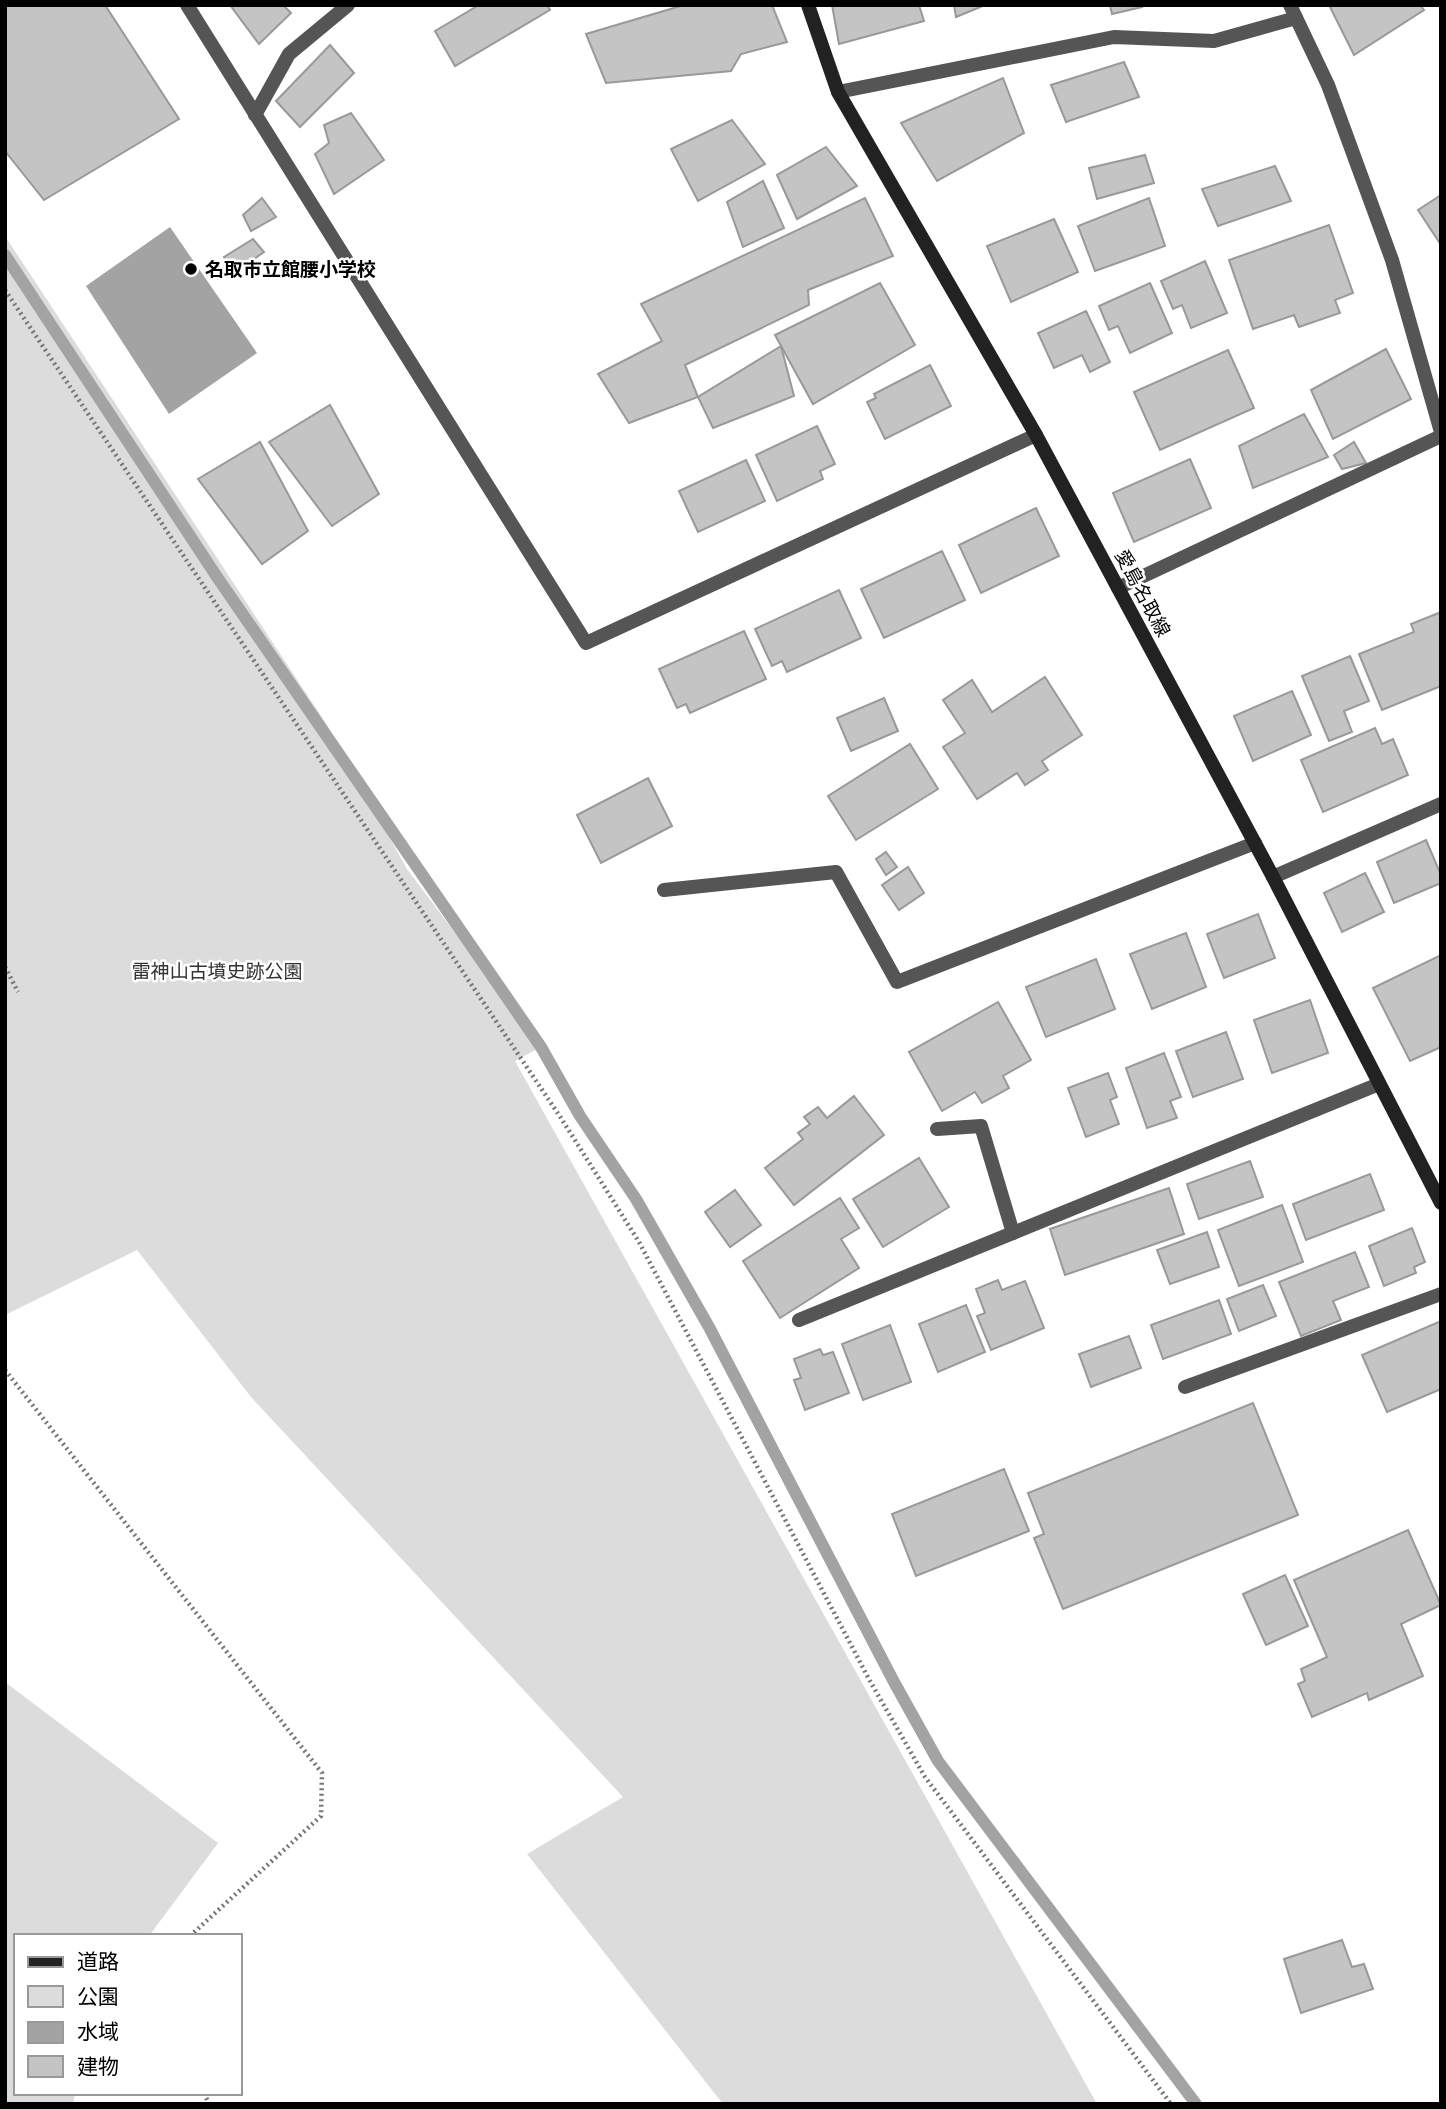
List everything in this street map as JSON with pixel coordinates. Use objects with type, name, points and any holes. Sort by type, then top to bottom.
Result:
[{"type":"main road","name":"愛島名取線","points":[[808,5],[838,92],[1036,435],[1273,877],[1441,1203]]},
{"type":"street","points":[[187,5],[586,643],[1036,435]]},
{"type":"street","points":[[255,115],[289,54],[348,5]]},
{"type":"street","points":[[838,92],[1114,37],[1214,41],[1293,11],[1328,85],[1392,260],[1441,434],[1118,587]]},
{"type":"street","points":[[1273,877],[1441,804]]},
{"type":"street","points":[[664,890],[836,872],[897,982],[1255,843]]},
{"type":"street","points":[[799,1320],[1379,1084]]},
{"type":"street","points":[[937,1129],[981,1126],[1013,1233]]},
{"type":"street","points":[[1185,1387],[1441,1294]]},
{"type":"path","points":[[5,290],[561,1118],[639,1242],[870,1681],[925,1777],[1171,2104]]},
{"type":"path","points":[[5,967],[18,992]]},
{"type":"path","points":[[5,1370],[322,1773],[321,1816],[192,1934]]},
{"type":"green space","name":"雷神山古墳史跡公園","points":[[5,236],[327,725],[407,869],[541,1047],[515,1061],[1097,2104],[723,2104],[527,1854],[623,1797],[251,1397],[137,1250],[5,1315]]},
{"type":"green space","points":[[5,1682],[218,1843],[150,1934],[14,1934],[14,2095],[75,2095],[73,2104],[5,2104]]},
{"type":"water","points":[[170,227],[257,353],[169,414],[86,286]]},
{"type":"building","points":[[5,5],[105,5],[179,119],[44,200],[5,151]]},
{"type":"building","points":[[230,5],[283,5],[291,13],[259,44]]},
{"type":"building","points":[[479,5],[547,5],[550,10],[455,66],[435,31]]},
{"type":"building","points":[[684,5],[772,5],[787,42],[741,54],[731,71],[606,83],[586,34]]},
{"type":"building","points":[[832,5],[919,5],[924,21],[839,44]]},
{"type":"building","points":[[954,5],[985,5],[956,17]]},
{"type":"building","points":[[1110,5],[1141,5],[1142,7],[1112,14]]},
{"type":"building","points":[[1329,5],[1420,5],[1424,10],[1354,55]]},
{"type":"building","points":[[330,45],[354,73],[300,127],[276,101]]},
{"type":"building","points":[[1124,62],[1139,97],[1066,122],[1051,85]]},
{"type":"building","points":[[1003,78],[1024,133],[937,181],[901,123]]},
{"type":"building","points":[[351,113],[384,160],[334,194],[315,154],[329,143],[324,125]]},
{"type":"building","points":[[732,120],[765,164],[698,201],[671,149]]},
{"type":"building","points":[[826,147],[857,186],[797,219],[777,175]]},
{"type":"building","points":[[1145,155],[1154,183],[1097,199],[1089,168]]},
{"type":"building","points":[[1275,166],[1291,201],[1218,226],[1202,189]]},
{"type":"building","points":[[763,181],[784,228],[743,247],[727,202]]},
{"type":"building","points":[[1441,195],[1441,245],[1418,210]]},
{"type":"building","points":[[262,198],[276,217],[251,231],[243,215]]},
{"type":"building","points":[[865,198],[893,256],[808,290],[809,305],[685,365],[698,397],[629,423],[598,374],[662,341],[641,304]]},
{"type":"building","points":[[1149,198],[1165,246],[1095,271],[1078,226]]},
{"type":"building","points":[[1054,219],[1078,272],[1011,302],[987,246]]},
{"type":"building","points":[[1329,225],[1353,293],[1335,300],[1340,313],[1299,327],[1294,315],[1253,329],[1229,260]]},
{"type":"building","points":[[253,239],[264,252],[234,273],[224,257]]},
{"type":"building","points":[[1205,261],[1227,313],[1191,328],[1182,305],[1173,309],[1161,281]]},
{"type":"building","points":[[880,283],[915,345],[813,404],[775,335]]},
{"type":"building","points":[[1150,283],[1172,333],[1130,353],[1118,326],[1109,330],[1099,306]]},
{"type":"building","points":[[1086,311],[1110,362],[1090,372],[1082,355],[1054,368],[1038,333]]},
{"type":"building","points":[[781,346],[794,396],[713,428],[698,397]]},
{"type":"building","points":[[1386,349],[1411,399],[1333,439],[1311,390]]},
{"type":"building","points":[[1228,350],[1254,408],[1160,450],[1134,392]]},
{"type":"building","points":[[930,365],[951,406],[885,439],[867,402],[876,398],[874,394]]},
{"type":"building","points":[[330,405],[379,494],[332,526],[269,442]]},
{"type":"building","points":[[1304,414],[1328,457],[1253,488],[1239,446]]},
{"type":"building","points":[[817,426],[835,464],[820,471],[823,479],[777,501],[756,455]]},
{"type":"building","points":[[260,442],[308,531],[262,564],[198,479]]},
{"type":"building","points":[[1354,442],[1366,463],[1342,469],[1334,455]]},
{"type":"building","points":[[1190,459],[1211,508],[1134,542],[1113,493]]},
{"type":"building","points":[[746,460],[765,501],[698,532],[679,491]]},
{"type":"building","points":[[1036,508],[1059,556],[981,593],[959,545]]},
{"type":"building","points":[[942,551],[965,600],[884,638],[861,589]]},
{"type":"building","points":[[839,590],[861,638],[787,672],[782,661],[772,666],[755,629]]},
{"type":"building","points":[[1441,612],[1441,686],[1382,710],[1359,654],[1414,632],[1411,624]]},
{"type":"building","points":[[744,631],[766,679],[690,713],[686,704],[677,708],[659,669]]},
{"type":"building","points":[[1350,656],[1369,701],[1344,711],[1352,732],[1329,741],[1302,676]]},
{"type":"building","points":[[1045,677],[1082,735],[1042,761],[1048,770],[1025,785],[1017,773],[977,799],[943,747],[965,733],[943,700],[972,680],[992,712]]},
{"type":"building","points":[[1292,691],[1311,735],[1253,761],[1234,716]]},
{"type":"building","points":[[884,698],[898,731],[851,751],[837,718]]},
{"type":"building","points":[[1375,728],[1382,744],[1393,739],[1408,775],[1323,812],[1301,760]]},
{"type":"building","points":[[910,744],[938,789],[856,840],[828,796]]},
{"type":"building","points":[[648,778],[672,826],[601,863],[577,815]]},
{"type":"building","points":[[1426,840],[1441,875],[1441,883],[1394,903],[1377,862]]},
{"type":"building","points":[[886,852],[897,867],[886,875],[876,859]]},
{"type":"building","points":[[908,867],[924,893],[899,910],[882,885]]},
{"type":"building","points":[[1365,873],[1384,912],[1342,932],[1324,893]]},
{"type":"building","points":[[1258,914],[1275,958],[1224,978],[1207,934]]},
{"type":"building","points":[[1186,933],[1206,987],[1152,1009],[1130,954]]},
{"type":"building","points":[[1441,955],[1441,1047],[1410,1061],[1373,988]]},
{"type":"building","points":[[1096,959],[1115,1009],[1046,1037],[1026,987]]},
{"type":"building","points":[[1310,1000],[1328,1053],[1272,1073],[1254,1020]]},
{"type":"building","points":[[998,1002],[1031,1060],[1003,1076],[1009,1088],[982,1103],[975,1092],[942,1111],[909,1052]]},
{"type":"building","points":[[1226,1032],[1243,1079],[1193,1097],[1176,1051]]},
{"type":"building","points":[[1164,1053],[1181,1097],[1170,1101],[1177,1118],[1147,1128],[1126,1068]]},
{"type":"building","points":[[1108,1073],[1117,1097],[1110,1100],[1119,1124],[1086,1137],[1068,1088]]},
{"type":"building","points":[[854,1096],[884,1135],[794,1205],[765,1168],[803,1139],[798,1133],[810,1124],[804,1117],[818,1107],[827,1118]]},
{"type":"building","points":[[919,1158],[949,1207],[883,1247],[853,1199]]},
{"type":"building","points":[[1250,1161],[1263,1197],[1199,1219],[1187,1184]]},
{"type":"building","points":[[1370,1174],[1384,1210],[1306,1240],[1293,1204]]},
{"type":"building","points":[[1169,1188],[1184,1234],[1065,1275],[1050,1229]]},
{"type":"building","points":[[735,1190],[761,1225],[730,1247],[705,1212]]},
{"type":"building","points":[[840,1198],[859,1228],[841,1239],[859,1268],[780,1318],[743,1261]]},
{"type":"building","points":[[1282,1205],[1303,1262],[1239,1286],[1218,1230]]},
{"type":"building","points":[[1412,1228],[1425,1262],[1414,1267],[1416,1273],[1384,1286],[1369,1246]]},
{"type":"building","points":[[1207,1232],[1219,1267],[1170,1284],[1157,1250]]},
{"type":"building","points":[[1355,1252],[1369,1287],[1333,1301],[1341,1320],[1301,1336],[1279,1282]]},
{"type":"building","points":[[998,1280],[1002,1290],[1025,1281],[1044,1328],[991,1350],[977,1316],[985,1313],[976,1289]]},
{"type":"building","points":[[1263,1285],[1276,1316],[1239,1331],[1227,1299]]},
{"type":"building","points":[[1219,1300],[1231,1334],[1163,1359],[1151,1325]]},
{"type":"building","points":[[966,1305],[985,1352],[938,1372],[919,1324]]},
{"type":"building","points":[[1441,1321],[1441,1389],[1387,1412],[1362,1355]]},
{"type":"building","points":[[890,1325],[911,1382],[863,1400],[842,1344]]},
{"type":"building","points":[[1129,1336],[1141,1368],[1091,1387],[1079,1354]]},
{"type":"building","points":[[820,1349],[823,1355],[833,1352],[849,1393],[805,1410],[794,1380],[801,1378],[794,1359]]},
{"type":"building","points":[[1253,1403],[1298,1515],[1063,1609],[1034,1538],[1044,1534],[1028,1493]]},
{"type":"building","points":[[1004,1469],[1029,1531],[916,1576],[892,1514]]},
{"type":"building","points":[[1408,1530],[1441,1605],[1401,1624],[1423,1676],[1369,1700],[1367,1693],[1312,1717],[1298,1684],[1305,1681],[1301,1669],[1327,1657],[1294,1580]]},
{"type":"building","points":[[1285,1575],[1308,1626],[1266,1645],[1243,1594]]},
{"type":"building","points":[[1342,1940],[1352,1967],[1364,1964],[1373,1989],[1301,2013],[1284,1959]]},
{"type":"waterway","points":[[5,255],[217,577],[541,1047],[580,1116],[636,1199],[709,1327],[938,1761],[1196,2104]]},
{"type":"place","name":"名取市立館腰小学校","points":[[191,269]]}]
